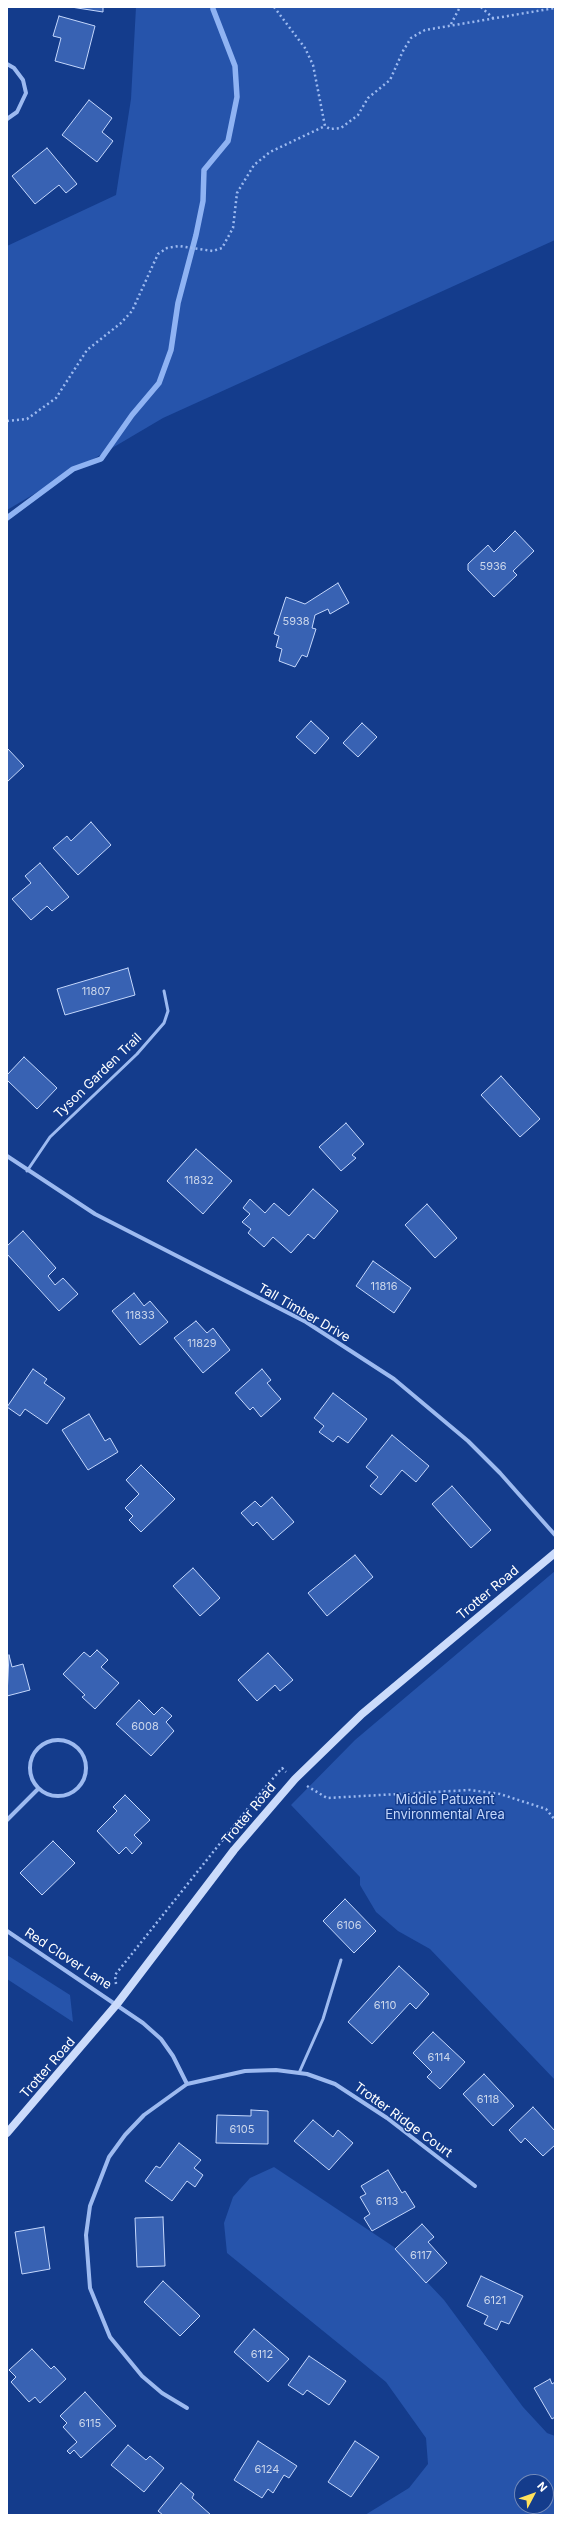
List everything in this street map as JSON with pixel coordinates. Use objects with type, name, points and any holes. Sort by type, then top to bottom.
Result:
[{"type":"street","points":[[7,64],[14,68],[23,80],[26,93],[17,112],[7,119]]},
{"type":"street","name":"Tall Timber Drive","points":[[7,1156],[27,1171],[95,1214],[306,1322],[394,1379],[468,1441],[500,1473],[555,1535]]},
{"type":"street","name":"Trotter Road","points":[[7,2133],[117,2004],[234,1850],[295,1779],[362,1714],[555,1554]]},
{"type":"street","points":[[51,1740],[64,1740],[73,1744],[82,1754],[86,1767],[84,1780],[75,1791],[62,1797],[49,1796],[38,1789],[32,1780],[29,1768],[31,1758],[38,1747],[51,1740]]},
{"type":"street","points":[[7,1820],[38,1789]]},
{"type":"street","name":"Red Clover Lane","points":[[7,1931],[117,2004]]},
{"type":"street","points":[[117,2004],[161,2039],[173,2056],[188,2084],[144,2115],[125,2135],[109,2157],[90,2206],[86,2235],[90,2288],[110,2337],[142,2376],[162,2393],[187,2408]]},
{"type":"street","name":"Trotter Ridge Court","points":[[188,2084],[246,2071],[276,2070],[299,2074],[335,2084],[360,2099],[475,2186]]},
{"type":"lane","name":"Tyson Garden Trail","points":[[27,1171],[50,1137],[127,1064],[164,1023],[168,1011],[164,990]]},
{"type":"lane","points":[[299,2074],[323,2019],[341,1960]]},
{"type":"path","points":[[274,7],[306,48],[313,65],[325,126]]},
{"type":"path","points":[[451,24],[460,7]]},
{"type":"path","points":[[481,7],[493,18]]},
{"type":"path","points":[[7,421],[27,419],[56,398],[87,350],[121,323],[132,311],[158,254],[167,248],[179,246],[213,251],[222,248],[233,228],[237,193],[254,166],[270,152],[325,126],[341,128],[358,115],[368,98],[390,80],[403,51],[411,38],[425,30],[451,24],[555,8]]},
{"type":"path","points":[[117,2004],[115,1975],[282,1768],[295,1779],[327,1798],[470,1790],[500,1794],[546,1809],[555,1820]]},
{"type":"green space","points":[[136,7],[555,7],[555,240],[163,418],[7,510],[7,246],[116,195],[131,99]]},
{"type":"green space","name":"Middle Patuxent Environmental Area","points":[[555,1571],[555,2080],[430,1949],[398,1931],[376,1912],[360,1885],[360,1877],[291,1805],[355,1740]]},
{"type":"green space","points":[[7,1955],[70,1995],[73,2022],[7,1979]]},
{"type":"green space","points":[[274,2167],[394,2247],[444,2300],[523,2407],[547,2433],[555,2436],[555,2515],[365,2515],[409,2488],[428,2464],[426,2438],[386,2382],[227,2253],[224,2223],[233,2197],[250,2178]]},
{"type":"building","points":[[71,7],[103,7],[103,12]]},
{"type":"building","points":[[59,16],[95,26],[84,69],[55,61],[61,38],[53,36]]},
{"type":"building","points":[[89,100],[112,118],[102,132],[113,141],[97,162],[62,135]]},
{"type":"building","points":[[47,148],[77,184],[66,193],[59,185],[35,204],[12,176]]},
{"type":"building","points":[[515,531],[534,551],[513,571],[517,575],[494,597],[468,570],[468,564],[488,545],[494,552]]},
{"type":"building","points":[[338,583],[349,603],[330,614],[328,609],[315,615],[312,628],[316,629],[307,657],[302,655],[295,667],[279,661],[282,649],[276,647],[279,636],[274,634],[286,597],[305,604]]},
{"type":"building","points":[[311,721],[329,738],[315,754],[296,737]]},
{"type":"building","points":[[362,723],[377,737],[358,757],[343,743]]},
{"type":"building","points":[[7,748],[24,766],[7,782]]},
{"type":"building","points":[[91,822],[111,845],[78,875],[53,848],[67,836],[71,841]]},
{"type":"building","points":[[40,863],[69,897],[52,911],[47,906],[31,920],[12,899],[31,883],[25,876]]},
{"type":"building","points":[[128,968],[135,995],[65,1015],[57,989]]},
{"type":"building","points":[[24,1057],[57,1088],[37,1109],[7,1080],[7,1075]]},
{"type":"building","points":[[501,1076],[540,1119],[520,1137],[481,1095]]},
{"type":"building","points":[[346,1123],[364,1144],[352,1155],[356,1158],[341,1171],[319,1147]]},
{"type":"building","points":[[196,1149],[232,1181],[203,1214],[167,1181]]},
{"type":"building","points":[[313,1189],[338,1211],[314,1239],[308,1234],[291,1253],[273,1237],[264,1247],[248,1233],[251,1229],[242,1222],[250,1214],[243,1208],[250,1199],[265,1213],[274,1203],[289,1216]]},
{"type":"building","points":[[427,1204],[457,1238],[435,1258],[405,1225]]},
{"type":"building","points":[[23,1231],[56,1268],[48,1276],[55,1285],[63,1278],[78,1294],[59,1311],[7,1254],[7,1246]]},
{"type":"building","points":[[373,1261],[411,1288],[394,1313],[356,1286]]},
{"type":"building","points":[[134,1293],[144,1306],[150,1301],[168,1322],[140,1345],[112,1311]]},
{"type":"building","points":[[196,1321],[207,1333],[213,1328],[230,1350],[203,1373],[174,1338]]},
{"type":"building","points":[[33,1369],[47,1379],[44,1383],[65,1398],[47,1424],[25,1409],[20,1416],[7,1407]]},
{"type":"building","points":[[262,1369],[271,1380],[267,1383],[281,1399],[261,1417],[253,1407],[250,1410],[235,1393]]},
{"type":"building","points":[[333,1393],[367,1419],[348,1443],[338,1436],[333,1442],[319,1432],[324,1426],[314,1418]]},
{"type":"building","points":[[89,1414],[105,1441],[110,1438],[118,1452],[88,1470],[62,1430]]},
{"type":"building","points":[[392,1435],[429,1466],[416,1482],[402,1470],[381,1495],[370,1486],[378,1477],[366,1467]]},
{"type":"building","points":[[141,1465],[175,1499],[141,1532],[129,1520],[133,1516],[125,1508],[139,1494],[126,1480]]},
{"type":"building","points":[[452,1486],[491,1530],[471,1548],[432,1504]]},
{"type":"building","points":[[272,1497],[294,1522],[273,1540],[257,1522],[253,1526],[241,1513],[255,1501],[261,1507]]},
{"type":"building","points":[[355,1555],[373,1577],[327,1616],[308,1593]]},
{"type":"building","points":[[193,1568],[220,1598],[200,1616],[173,1586]]},
{"type":"building","points":[[97,1650],[108,1660],[101,1667],[119,1683],[95,1709],[82,1697],[85,1695],[63,1674],[84,1652],[90,1657]]},
{"type":"building","points":[[268,1653],[293,1680],[280,1691],[275,1685],[257,1701],[238,1680]]},
{"type":"building","points":[[9,1655],[12,1667],[23,1664],[30,1690],[7,1696]]},
{"type":"building","points":[[139,1700],[154,1715],[162,1707],[172,1716],[166,1722],[174,1731],[151,1756],[116,1724]]},
{"type":"building","points":[[125,1795],[150,1820],[134,1835],[142,1843],[132,1854],[126,1847],[119,1854],[97,1831],[117,1811],[113,1807]]},
{"type":"building","points":[[53,1841],[75,1863],[42,1895],[20,1873]]},
{"type":"building","points":[[345,1899],[376,1931],[354,1953],[323,1921]]},
{"type":"building","points":[[399,1966],[429,1994],[416,2009],[410,2003],[372,2044],[348,2022]]},
{"type":"building","points":[[433,2032],[465,2062],[440,2089],[427,2077],[432,2072],[413,2053]]},
{"type":"building","points":[[484,2074],[514,2106],[493,2126],[463,2094]]},
{"type":"building","points":[[533,2107],[555,2131],[555,2145],[543,2156],[525,2138],[521,2143],[509,2130]]},
{"type":"building","points":[[251,2110],[268,2111],[268,2144],[216,2143],[217,2115],[251,2116]]},
{"type":"building","points":[[313,2120],[333,2137],[338,2130],[353,2143],[329,2170],[294,2141]]},
{"type":"building","points":[[179,2143],[201,2160],[194,2168],[203,2175],[195,2187],[187,2181],[172,2201],[145,2181],[156,2166],[160,2168]]},
{"type":"building","points":[[388,2170],[402,2193],[405,2191],[415,2207],[372,2231],[364,2218],[370,2214],[360,2197],[366,2194],[361,2186]]},
{"type":"building","points":[[163,2217],[165,2266],[137,2267],[135,2218]]},
{"type":"building","points":[[422,2224],[434,2237],[428,2242],[447,2263],[426,2283],[395,2249]]},
{"type":"building","points":[[44,2227],[50,2269],[22,2274],[15,2232]]},
{"type":"building","points":[[481,2276],[523,2296],[509,2324],[501,2321],[497,2330],[484,2324],[488,2316],[467,2306]]},
{"type":"building","points":[[163,2281],[200,2316],[180,2336],[144,2302]]},
{"type":"building","points":[[254,2329],[289,2359],[268,2382],[234,2352]]},
{"type":"building","points":[[32,2349],[51,2369],[54,2366],[66,2379],[40,2403],[35,2397],[29,2402],[11,2382],[16,2377],[9,2370]]},
{"type":"building","points":[[309,2356],[346,2381],[329,2405],[307,2390],[303,2395],[288,2385]]},
{"type":"building","points":[[550,2379],[552,2384],[555,2382],[555,2417],[552,2419],[534,2388]]},
{"type":"building","points":[[85,2392],[116,2426],[81,2458],[74,2450],[70,2454],[67,2451],[77,2442],[63,2427],[67,2423],[60,2416]]},
{"type":"building","points":[[258,2441],[297,2466],[289,2478],[284,2475],[273,2493],[268,2489],[262,2498],[234,2480]]},
{"type":"building","points":[[355,2441],[379,2457],[351,2497],[328,2482]]},
{"type":"building","points":[[128,2445],[146,2460],[150,2456],[164,2468],[144,2492],[111,2465]]},
{"type":"building","points":[[181,2483],[194,2494],[192,2498],[211,2515],[163,2515],[158,2511]]},
{"type":"waterway","points":[[7,518],[73,469],[101,459],[132,415],[159,383],[171,350],[178,303],[196,235],[203,201],[204,170],[228,141],[237,97],[235,66],[213,9]]}]
